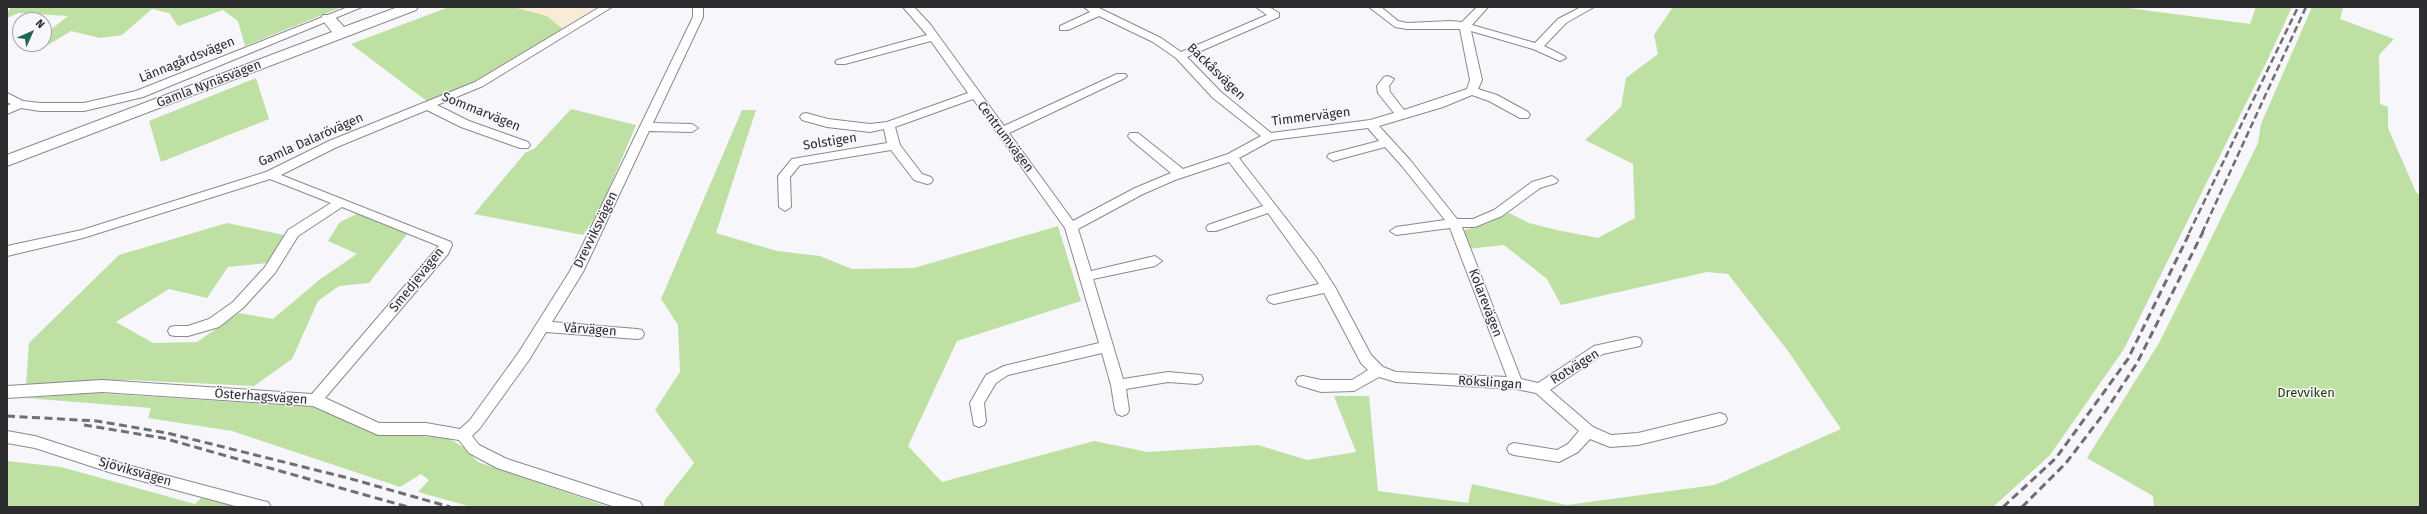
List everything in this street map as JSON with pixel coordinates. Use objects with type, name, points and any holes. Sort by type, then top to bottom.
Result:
[{"type":"street","name":"Lännagårdsvägen","points":[[7,97],[20,104],[40,107],[84,107],[139,94],[357,7]]},
{"type":"street","name":"Gamla Nynäsvägen","points":[[7,161],[411,7]]},
{"type":"street","name":"Gamla Dalarövägen","points":[[7,251],[84,234],[270,175],[333,144],[479,84],[607,7]]},
{"type":"street","name":"Drevviksvägen","points":[[463,435],[475,424],[544,327],[576,272],[698,17],[698,7]]},
{"type":"street","name":"Centrumvägen","points":[[908,7],[932,37],[1071,227],[1087,276],[1118,385],[1122,410]]},
{"type":"street","points":[[1180,56],[1275,15],[1261,7]]},
{"type":"street","points":[[1374,7],[1395,24],[1407,26],[1450,24],[1465,26],[1537,47],[1560,58]]},
{"type":"street","points":[[1465,26],[1483,7]]},
{"type":"street","points":[[1537,47],[1562,21],[1590,7]]},
{"type":"street","name":"Backåsvägen","points":[[1064,28],[1093,9],[1157,40],[1180,56],[1217,95],[1269,137]]},
{"type":"street","points":[[328,18],[341,34]]},
{"type":"street","points":[[1465,26],[1476,80],[1472,90],[1493,98],[1524,114]]},
{"type":"street","points":[[842,62],[932,37]]},
{"type":"street","points":[[1002,132],[1122,76]]},
{"type":"street","points":[[1388,79],[1383,86],[1384,93],[1401,114]]},
{"type":"street","name":"Timmervägen","points":[[1071,227],[1108,210],[1139,191],[1182,174],[1232,157],[1269,137],[1371,124],[1439,104],[1472,90]]},
{"type":"street","name":"Solstigen","points":[[806,117],[827,123],[870,128],[889,125],[974,95]]},
{"type":"street","points":[[7,110],[20,104]]},
{"type":"street","name":"Sommarvägen","points":[[427,105],[465,124],[524,145]]},
{"type":"street","name":"Kolarevägen","points":[[1371,124],[1388,142],[1454,223],[1516,383]]},
{"type":"street","points":[[889,125],[894,146],[918,177],[927,180]]},
{"type":"street","points":[[646,127],[692,128]]},
{"type":"street","points":[[1134,136],[1163,162],[1182,174]]},
{"type":"street","points":[[1333,157],[1388,142]]},
{"type":"street","name":"Solstigen","points":[[785,207],[786,192],[784,176],[796,162],[894,146]]},
{"type":"street","name":"Rökslingan","points":[[1232,157],[1328,287],[1366,359],[1378,371],[1396,377],[1516,383],[1540,389],[1588,431],[1610,441],[1638,439],[1720,419]]},
{"type":"street","name":"Smedjevägen","points":[[270,175],[440,241],[446,245],[443,252],[314,400]]},
{"type":"street","points":[[1396,231],[1454,223],[1474,223],[1498,213],[1536,185],[1552,180]]},
{"type":"street","points":[[175,331],[188,331],[214,323],[238,305],[270,270],[293,234],[341,202]]},
{"type":"street","points":[[1212,228],[1271,208]]},
{"type":"street","points":[[1087,276],[1156,261]]},
{"type":"street","points":[[1274,299],[1328,287]]},
{"type":"street","name":"Vårvägen","points":[[544,327],[637,334]]},
{"type":"street","name":"Rotvägen","points":[[1540,389],[1599,350],[1635,342]]},
{"type":"street","points":[[979,421],[977,403],[991,379],[1004,371],[1106,347]]},
{"type":"street","points":[[1303,381],[1321,386],[1354,385],[1378,371]]},
{"type":"street","points":[[1118,385],[1168,377],[1196,379]]},
{"type":"street","name":"Österhagsvägen","points":[[7,392],[102,386],[314,400],[378,429],[426,429],[463,435]]},
{"type":"street","points":[[1514,449],[1559,456],[1573,448],[1588,431]]},
{"type":"street","points":[[463,435],[474,449],[502,464],[635,507]]},
{"type":"street","name":"Sjöviksvägen","points":[[7,437],[35,442],[112,466],[264,507]]},
{"type":"shaded area","points":[[513,7],[602,7],[564,30],[547,16]]},
{"type":"green space","points":[[11,7],[342,7],[245,46],[238,21],[223,10],[178,26],[169,13],[152,9],[122,35],[100,38],[71,31],[52,43],[52,29],[68,16],[52,15],[52,12],[12,12],[12,16],[7,18],[7,13]]},
{"type":"green space","points":[[449,7],[513,7],[547,16],[564,30],[476,81],[428,102],[351,44]]},
{"type":"green space","points":[[1673,7],[2121,7],[2250,24],[2256,7],[2292,7],[2267,61],[2124,349],[2050,455],[1993,507],[663,507],[665,500],[694,463],[655,410],[680,372],[678,325],[661,299],[742,110],[756,110],[716,233],[777,251],[820,256],[852,269],[914,268],[1058,226],[1081,301],[957,341],[908,446],[942,482],[1094,441],[1148,452],[1258,445],[1307,460],[1356,452],[1334,396],[1369,396],[1378,491],[1468,503],[1472,484],[1567,505],[1715,485],[1841,429],[1788,351],[1728,274],[1707,272],[1561,305],[1547,279],[1504,245],[1467,249],[1461,231],[1486,224],[1509,213],[1529,223],[1598,238],[1635,218],[1633,164],[1585,140],[1621,107],[1626,78],[1658,54],[1654,35]]},
{"type":"green space","name":"Drevviken","points":[[2312,7],[2343,7],[2340,19],[2394,39],[2379,55],[2380,104],[2388,107],[2388,128],[2416,192],[2420,196],[2420,507],[2154,507],[2153,496],[2087,458],[2159,343],[2201,259],[2258,143],[2261,124]]},
{"type":"green space","points":[[256,78],[269,119],[161,162],[149,121]]},
{"type":"green space","points":[[571,109],[636,125],[600,210],[583,235],[474,214],[525,153],[535,148]]},
{"type":"green space","points":[[359,213],[408,233],[369,283],[339,286],[318,301],[292,359],[254,386],[129,380],[26,386],[29,343],[119,255],[227,223],[284,235],[267,263],[228,267],[207,298],[169,289],[116,322],[153,343],[197,342],[239,313],[273,319],[319,280],[357,254],[328,241],[340,222]]},
{"type":"green space","points":[[95,393],[313,407],[378,433],[448,438],[463,447],[478,462],[609,507],[472,507],[418,492],[429,480],[421,474],[400,487],[232,431],[148,418],[151,408],[26,398]]},
{"type":"green space","points":[[7,461],[61,467],[195,504],[202,497],[239,507],[7,507]]},
{"type":"railway","points":[[2189,233],[2298,7]]},
{"type":"railway","points":[[2202,233],[2306,7]]},
{"type":"railway","points":[[2003,507],[2056,458],[2128,359],[2190,232]]},
{"type":"railway","points":[[2022,507],[2066,463],[2105,412],[2137,363],[2203,232]]},
{"type":"railway","points":[[7,416],[97,421],[167,433],[348,478],[450,507]]},
{"type":"railway","points":[[84,425],[163,438],[408,507]]}]
